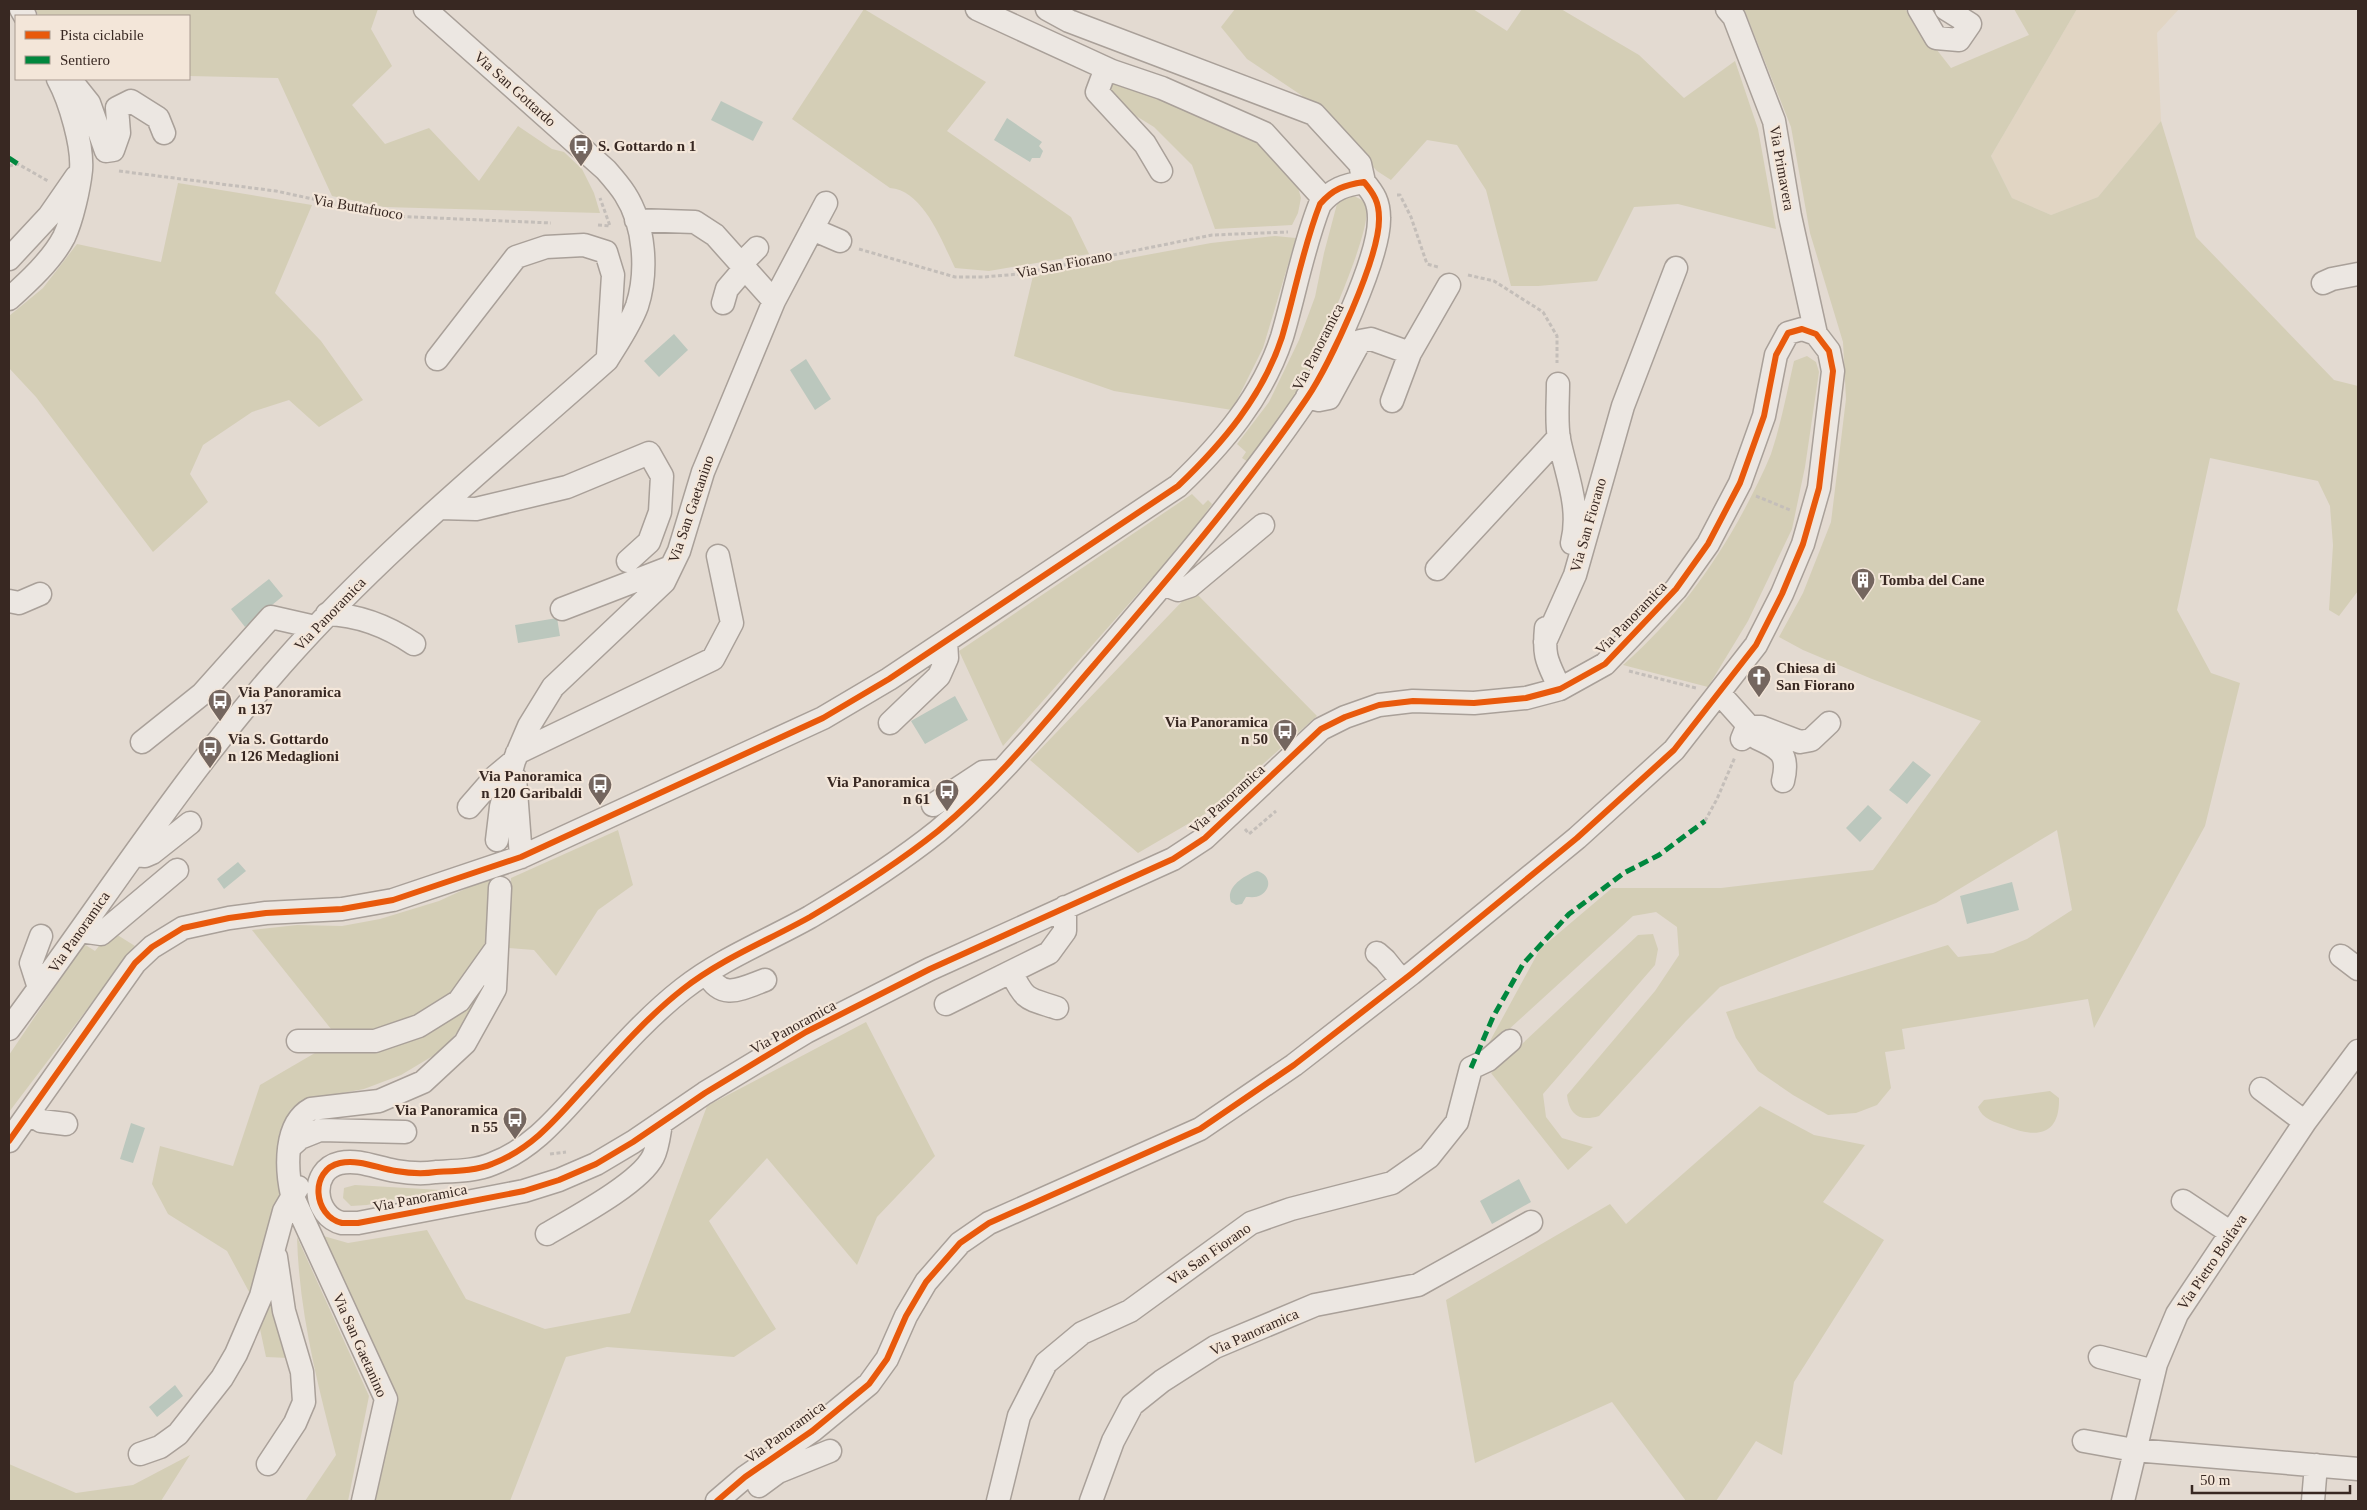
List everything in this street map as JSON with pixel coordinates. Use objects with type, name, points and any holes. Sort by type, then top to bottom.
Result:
[{"type":"street","name":"Via San Gottardo","points":[[425,9],[606,170],[626,196],[636,220]]},
{"type":"street","points":[[978,9],[1112,71],[1162,88],[1264,133],[1324,199]]},
{"type":"street","name":"Via Panoramica","points":[[717,1501],[745,1477],[812,1431],[869,1384],[887,1359],[906,1316],[926,1282],[960,1242],[989,1224],[1200,1129],[1294,1064],[1402,981],[1591,826],[1674,750],[1720,694],[1756,645],[1782,594],[1803,544],[1819,488],[1833,371],[1829,351],[1816,334],[1802,330],[1788,333],[1776,355],[1764,416],[1737,489],[1708,544],[1663,604],[1605,664],[1560,688],[1526,698],[1474,703],[1413,702],[1380,705],[1345,716],[1321,729],[1205,838],[1173,858],[930,970],[806,1032],[705,1093],[596,1164],[559,1180],[524,1191],[358,1223],[342,1223],[330,1217],[320,1204],[318,1189],[320,1177],[328,1168],[342,1163],[373,1164],[396,1171],[431,1173],[492,1165],[539,1138],[645,1022],[684,988],[707,973],[809,917],[893,865],[941,829],[1042,725],[1163,584],[1231,501],[1307,397],[1319,377],[1356,299],[1373,252],[1380,221],[1377,197],[1364,182],[1360,164],[1314,114],[1069,21],[1047,9]]},
{"type":"street","name":"Via Primavera","points":[[1728,9],[1734,17],[1774,121],[1790,216],[1816,334]]},
{"type":"street","points":[[1919,9],[1936,38],[1959,40],[1970,24],[1946,9]]},
{"type":"street","points":[[1112,71],[1102,76],[1098,92],[1145,144],[1161,171]]},
{"type":"street","points":[[59,81],[73,83],[89,103],[106,151],[112,150],[119,133],[117,108],[131,101],[158,118],[164,133]]},
{"type":"street","points":[[9,299],[34,276],[64,237],[74,203],[81,169],[74,117],[59,81]]},
{"type":"street","points":[[9,259],[48,216],[81,169]]},
{"type":"street","points":[[9,1141],[135,963],[152,947],[183,928],[266,913],[342,909],[393,900],[521,857],[823,718],[889,679],[1178,486],[1210,455],[1240,418],[1265,376],[1281,338],[1314,219],[1320,204],[1330,193],[1345,185],[1364,182]]},
{"type":"street","name":"Via San Gaetanino","points":[[497,840],[502,807],[515,757],[529,726],[553,687],[664,582],[679,551],[703,472],[774,301],[819,216],[840,241]]},
{"type":"street","points":[[636,220],[695,222],[715,235],[774,301]]},
{"type":"street","name":"Via Panoramica","points":[[9,1029],[205,758],[321,620],[440,508],[607,360],[626,330],[637,306],[642,278],[642,246],[636,220]]},
{"type":"street","points":[[437,359],[516,257],[546,246],[584,245],[606,252],[614,275],[607,360]]},
{"type":"street","points":[[723,303],[727,289],[757,248]]},
{"type":"street","name":"Via San Fiorano","points":[[1545,642],[1575,575],[1623,406],[1676,268]]},
{"type":"street","points":[[2323,283],[2353,275]]},
{"type":"street","points":[[1392,401],[1410,353],[1452,276]]},
{"type":"street","points":[[1307,397],[1319,400],[1328,398],[1360,341],[1371,339],[1410,353]]},
{"type":"street","name":"Via San Fiorano","points":[[1558,384],[1559,437],[1572,485],[1576,527],[1564,576],[1545,629],[1547,664],[1560,688]]},
{"type":"street","points":[[1437,569],[1559,437]]},
{"type":"street","points":[[440,508],[476,509],[566,487],[649,453],[662,476],[660,512],[649,542],[628,561]]},
{"type":"street","points":[[1163,584],[1178,590],[1190,586],[1263,525]]},
{"type":"street","points":[[469,807],[515,757],[713,659],[732,622],[718,556]]},
{"type":"street","points":[[562,609],[671,567]]},
{"type":"street","points":[[9,601],[19,603],[40,594]]},
{"type":"street","points":[[142,742],[202,694],[271,616],[321,620],[350,615],[390,628],[414,644]]},
{"type":"street","points":[[890,723],[939,676],[948,658],[946,641]]},
{"type":"street","points":[[1720,694],[1743,717],[1744,734]]},
{"type":"street","points":[[1744,734],[1761,727],[1800,742],[1811,740],[1829,723]]},
{"type":"street","points":[[1744,734],[1778,747],[1784,757],[1786,768],[1783,781]]},
{"type":"street","name":"Via San Gaetanino","points":[[515,757],[521,857]]},
{"type":"street","points":[[933,805],[983,772],[999,771]]},
{"type":"street","points":[[134,855],[146,856],[152,853],[190,823]]},
{"type":"street","points":[[80,931],[101,934],[178,870]]},
{"type":"street","name":"Via San Gaetanino","points":[[362,1501],[386,1399],[292,1195],[289,1182],[290,1147],[294,1127],[302,1114],[311,1108],[380,1101],[423,1082],[465,1043],[495,989],[500,888]]},
{"type":"street","points":[[946,1004],[1050,953],[1065,931],[1065,907]]},
{"type":"street","points":[[40,988],[31,963],[42,936]]},
{"type":"street","points":[[298,1041],[375,1041],[419,1026],[459,1001],[497,948]]},
{"type":"street","points":[[1377,953],[1402,981]]},
{"type":"street","points":[[1011,972],[1022,993],[1028,998],[1057,1008]]},
{"type":"street","points":[[707,973],[712,984],[723,991],[742,988],[765,980]]},
{"type":"street","name":"Via San Fiorano","points":[[998,1501],[1019,1416],[1046,1363],[1082,1333],[1130,1311],[1251,1223],[1291,1209],[1392,1183],[1429,1157],[1457,1122],[1471,1068],[1488,1060],[1510,1041]]},
{"type":"street","name":"Via Pietro Boifava","points":[[2124,1501],[2134,1450],[2154,1371],[2177,1314],[2305,1122],[2358,1051]]},
{"type":"street","points":[[2261,1089],[2305,1122]]},
{"type":"street","points":[[29,1113],[41,1122],[66,1124]]},
{"type":"street","points":[[548,1234],[627,1185],[652,1158],[659,1139],[661,1123]]},
{"type":"street","points":[[290,1147],[300,1138],[320,1130],[405,1132]]},
{"type":"street","name":"Via San Gaetanino","points":[[140,1454],[160,1446],[178,1434],[222,1378],[236,1354],[261,1296],[284,1211],[292,1195],[307,1179],[320,1177]]},
{"type":"street","points":[[2183,1201],[2231,1233]]},
{"type":"street","name":"Via Panoramica","points":[[1091,1501],[1113,1442],[1132,1406],[1162,1380],[1215,1347],[1315,1305],[1418,1285],[1531,1222]]},
{"type":"street","points":[[268,1464],[295,1423],[304,1402],[302,1372],[284,1311],[275,1249]]},
{"type":"street","points":[[2100,1357],[2154,1371]]},
{"type":"street","points":[[2084,1441],[2134,1450],[2358,1469]]},
{"type":"street","points":[[738,1501],[778,1472],[830,1451]]},
{"type":"street","points":[[2313,1501],[2316,1465]]},
{"type":"path","points":[[9,166],[18,164],[42,178]]},
{"type":"path","points":[[1400,195],[1411,217],[1427,264],[1452,276],[1494,281],[1543,312],[1557,336],[1558,384]]},
{"type":"path","points":[[590,225],[610,226]]},
{"type":"path","points":[[1737,489],[1810,517]]},
{"type":"path","points":[[1627,670],[1720,694]]},
{"type":"path","points":[[1705,821],[1718,799],[1744,734]]},
{"type":"path","points":[[1240,824],[1249,834],[1276,811]]},
{"type":"shaded area","points":[[35,9],[378,9],[371,29],[392,66],[352,105],[385,144],[429,128],[479,181],[518,126],[552,149],[564,152],[582,169],[594,193],[600,213],[384,207],[332,196],[278,78],[190,76],[190,15],[38,15]]},
{"type":"shaded area","points":[[864,9],[986,82],[947,131],[1071,217],[1089,254],[989,271],[955,268],[937,231],[922,207],[902,191],[890,188],[792,119]]},
{"type":"shaded area","points":[[1235,9],[1473,9],[1507,31],[1522,9],[1561,9],[1639,55],[1684,98],[1735,61],[1758,129],[1776,229],[1678,204],[1634,207],[1597,281],[1538,286],[1511,286],[1486,190],[1457,145],[1427,140],[1391,180],[1377,171],[1301,95],[1247,59],[1221,27]]},
{"type":"shaded area","points":[[1744,9],[1905,9],[1951,68],[2029,35],[2014,9],[2077,9],[1991,156],[2012,198],[2051,215],[2098,197],[2161,121],[2196,237],[2334,380],[2358,386],[2358,591],[2339,616],[2329,610],[2333,545],[2330,506],[2318,481],[2210,458],[2177,610],[2211,673],[2240,683],[2205,826],[2094,1028],[2088,999],[1902,1029],[1905,1049],[1885,1052],[1891,1088],[1877,1105],[1856,1113],[1828,1115],[1793,1095],[1758,1071],[1736,1038],[1726,1012],[1948,945],[1958,957],[1993,953],[2027,939],[2072,910],[2057,830],[1936,903],[1720,987],[1686,1021],[1599,1116],[1586,1118],[1573,1112],[1567,1095],[1655,991],[1679,955],[1677,927],[1656,912],[1633,916],[1484,1052],[1540,949],[1612,888],[1721,888],[1873,870],[1981,721],[1872,679],[1803,650],[1779,637],[1803,593],[1831,522],[1846,399],[1843,342],[1810,233],[1791,127]]},
{"type":"shaded area","points":[[2077,9],[2179,9],[2157,33],[2161,121],[2098,197],[2051,215],[2012,198],[1991,156]]},
{"type":"shaded area","points":[[1112,81],[1212,117],[1256,140],[1295,177],[1301,198],[1298,213],[1292,225],[1215,229],[1192,165],[1154,127],[1110,100]]},
{"type":"shaded area","points":[[721,101],[763,122],[753,141],[711,120]]},
{"type":"shaded area","points":[[1007,118],[1042,142],[1039,146],[1043,151],[1040,158],[1032,158],[1030,162],[994,140]]},
{"type":"shaded area","points":[[178,183],[312,205],[275,293],[321,341],[363,400],[319,427],[289,400],[252,412],[203,445],[190,474],[208,502],[153,552],[36,397],[9,368],[9,316],[43,288],[77,244],[161,262]]},
{"type":"shaded area","points":[[1348,194],[1361,199],[1366,206],[1366,220],[1352,268],[1328,327],[1298,391],[1281,418],[1248,462],[1242,458],[1246,452],[1237,444],[1269,402],[1299,340],[1315,297],[1338,200]]},
{"type":"shaded area","points":[[1275,236],[1296,238],[1263,348],[1232,410],[1114,391],[1014,356],[1033,276],[1211,243]]},
{"type":"shaded area","points":[[674,334],[688,350],[659,377],[644,361]]},
{"type":"shaded area","points":[[1807,356],[1816,362],[1819,372],[1805,467],[1792,529],[1748,621],[1708,687],[1623,665],[1675,613],[1704,575],[1731,534],[1771,454],[1781,420],[1794,361]]},
{"type":"shaded area","points":[[806,359],[831,399],[815,410],[790,370]]},
{"type":"shaded area","points":[[1192,494],[1203,505],[1208,500],[1212,504],[1170,562],[1150,580],[1003,746],[959,651]]},
{"type":"shaded area","points":[[269,579],[283,596],[245,627],[231,609]]},
{"type":"shaded area","points":[[1193,590],[1317,716],[1210,811],[1138,853],[1030,760]]},
{"type":"shaded area","points":[[557,618],[560,636],[518,643],[515,625]]},
{"type":"shaded area","points":[[955,696],[968,720],[925,744],[911,721]]},
{"type":"shaded area","points":[[1913,761],[1931,775],[1907,804],[1889,790]]},
{"type":"shaded area","points":[[1868,805],[1882,818],[1860,842],[1846,828]]},
{"type":"shaded area","points":[[618,830],[633,885],[598,910],[556,976],[534,950],[509,948],[511,878]]},
{"type":"shaded area","points":[[238,862],[246,871],[224,889],[217,879]]},
{"type":"shaded area","points":[[1257,871],[1267,878],[1268,885],[1265,892],[1257,897],[1246,897],[1242,904],[1236,905],[1231,902],[1231,891],[1237,882]]},
{"type":"shaded area","points":[[491,877],[489,937],[474,994],[486,989],[471,1016],[441,1051],[401,1075],[364,1089],[310,1099],[299,1103],[290,1110],[279,1134],[281,1183],[273,1244],[289,1358],[266,1357],[254,1301],[227,1251],[168,1214],[152,1184],[160,1146],[233,1166],[260,1085],[339,1039],[252,930],[297,925],[342,926],[380,919],[439,901]]},
{"type":"shaded area","points":[[2012,882],[2019,910],[1967,924],[1960,896]]},
{"type":"shaded area","points":[[111,931],[135,946],[9,1112],[9,1055],[84,944],[95,951]]},
{"type":"shaded area","points":[[1653,934],[1658,949],[1655,965],[1543,1094],[1546,1117],[1562,1138],[1593,1147],[1568,1170],[1491,1073],[1638,935]]},
{"type":"shaded area","points":[[866,1022],[935,1156],[877,1217],[857,1265],[767,1158],[709,1221],[776,1329],[734,1357],[607,1347],[566,1357],[510,1501],[372,1501],[396,1399],[320,1235],[348,1243],[427,1230],[466,1299],[545,1329],[630,1313],[707,1106]]},
{"type":"shaded area","points":[[2050,1091],[2059,1098],[2055,1121],[2044,1131],[2036,1133],[2017,1130],[1989,1120],[1978,1107],[1984,1100]]},
{"type":"shaded area","points":[[1760,1106],[1814,1135],[1865,1145],[1823,1202],[1884,1240],[1794,1382],[1782,1455],[1756,1441],[1716,1501],[1686,1501],[1612,1402],[1475,1463],[1446,1300],[1610,1204],[1626,1224]]},
{"type":"shaded area","points":[[131,1123],[145,1128],[133,1163],[120,1159]]},
{"type":"shaded area","points":[[1519,1179],[1531,1202],[1492,1224],[1480,1201]]},
{"type":"shaded area","points":[[355,1185],[441,1190],[367,1205],[351,1206],[343,1198],[344,1188]]},
{"type":"shaded area","points":[[297,1237],[369,1396],[348,1501],[305,1501],[336,1455],[322,1401],[305,1320],[298,1265]]},
{"type":"shaded area","points":[[175,1385],[183,1396],[157,1417],[149,1407]]},
{"type":"shaded area","points":[[190,1455],[161,1501],[9,1501],[9,1464],[76,1493],[133,1485]]},
{"type":"marked path","points":[[9,158],[18,164]]},
{"type":"marked path","points":[[1471,1068],[1493,1017],[1523,964],[1569,914],[1624,873],[1659,855],[1705,821]]},
{"type":"cycle path","points":[[9,1141],[135,963],[152,947],[183,928],[229,918],[266,913],[342,909],[393,900],[521,857],[823,718],[889,679],[1178,486],[1225,436],[1264,379],[1282,337],[1304,253],[1320,204],[1339,188],[1364,182],[1368,186],[1378,207],[1377,236],[1363,283],[1352,310],[1317,382],[1283,433],[1231,501],[1150,600],[1038,730],[980,793],[938,831],[876,876],[810,917],[713,968],[683,989],[632,1036],[543,1132],[519,1150],[506,1158],[486,1166],[457,1171],[411,1173],[354,1162],[340,1163],[330,1167],[323,1174],[319,1183],[320,1203],[332,1219],[342,1223],[358,1223],[524,1191],[559,1180],[596,1164],[633,1142],[705,1093],[806,1032],[930,969],[1173,859],[1205,838],[1321,729],[1345,717],[1379,705],[1413,701],[1474,703],[1526,698],[1560,689],[1605,664],[1676,589],[1708,544],[1740,483],[1764,416],[1776,355],[1788,333],[1802,329],[1816,334],[1829,351],[1833,371],[1819,488],[1803,544],[1782,594],[1756,645],[1674,750],[1577,838],[1411,974],[1294,1065],[1200,1129],[989,1223],[960,1243],[926,1282],[906,1316],[887,1359],[869,1384],[812,1431],[745,1477],[717,1501]]},
{"type":"place","name":"S. Gottardo n 1","points":[[581,167]]},
{"type":"place","name":"Tomba del Cane","points":[[1863,601]]},
{"type":"place","name":"Chiesa di San Fiorano","points":[[1759,698]]},
{"type":"place","name":"Via Panoramica n 137","points":[[220,722]]},
{"type":"place","name":"Via Panoramica n 50","points":[[1285,752]]},
{"type":"place","name":"Via S. Gottardo n 126 Medaglioni","points":[[210,769]]},
{"type":"place","name":"Via Panoramica n 120 Garibaldi","points":[[600,806]]},
{"type":"place","name":"Via Panoramica n 61","points":[[947,812]]},
{"type":"place","name":"Via Panoramica n 55","points":[[515,1140]]}]
